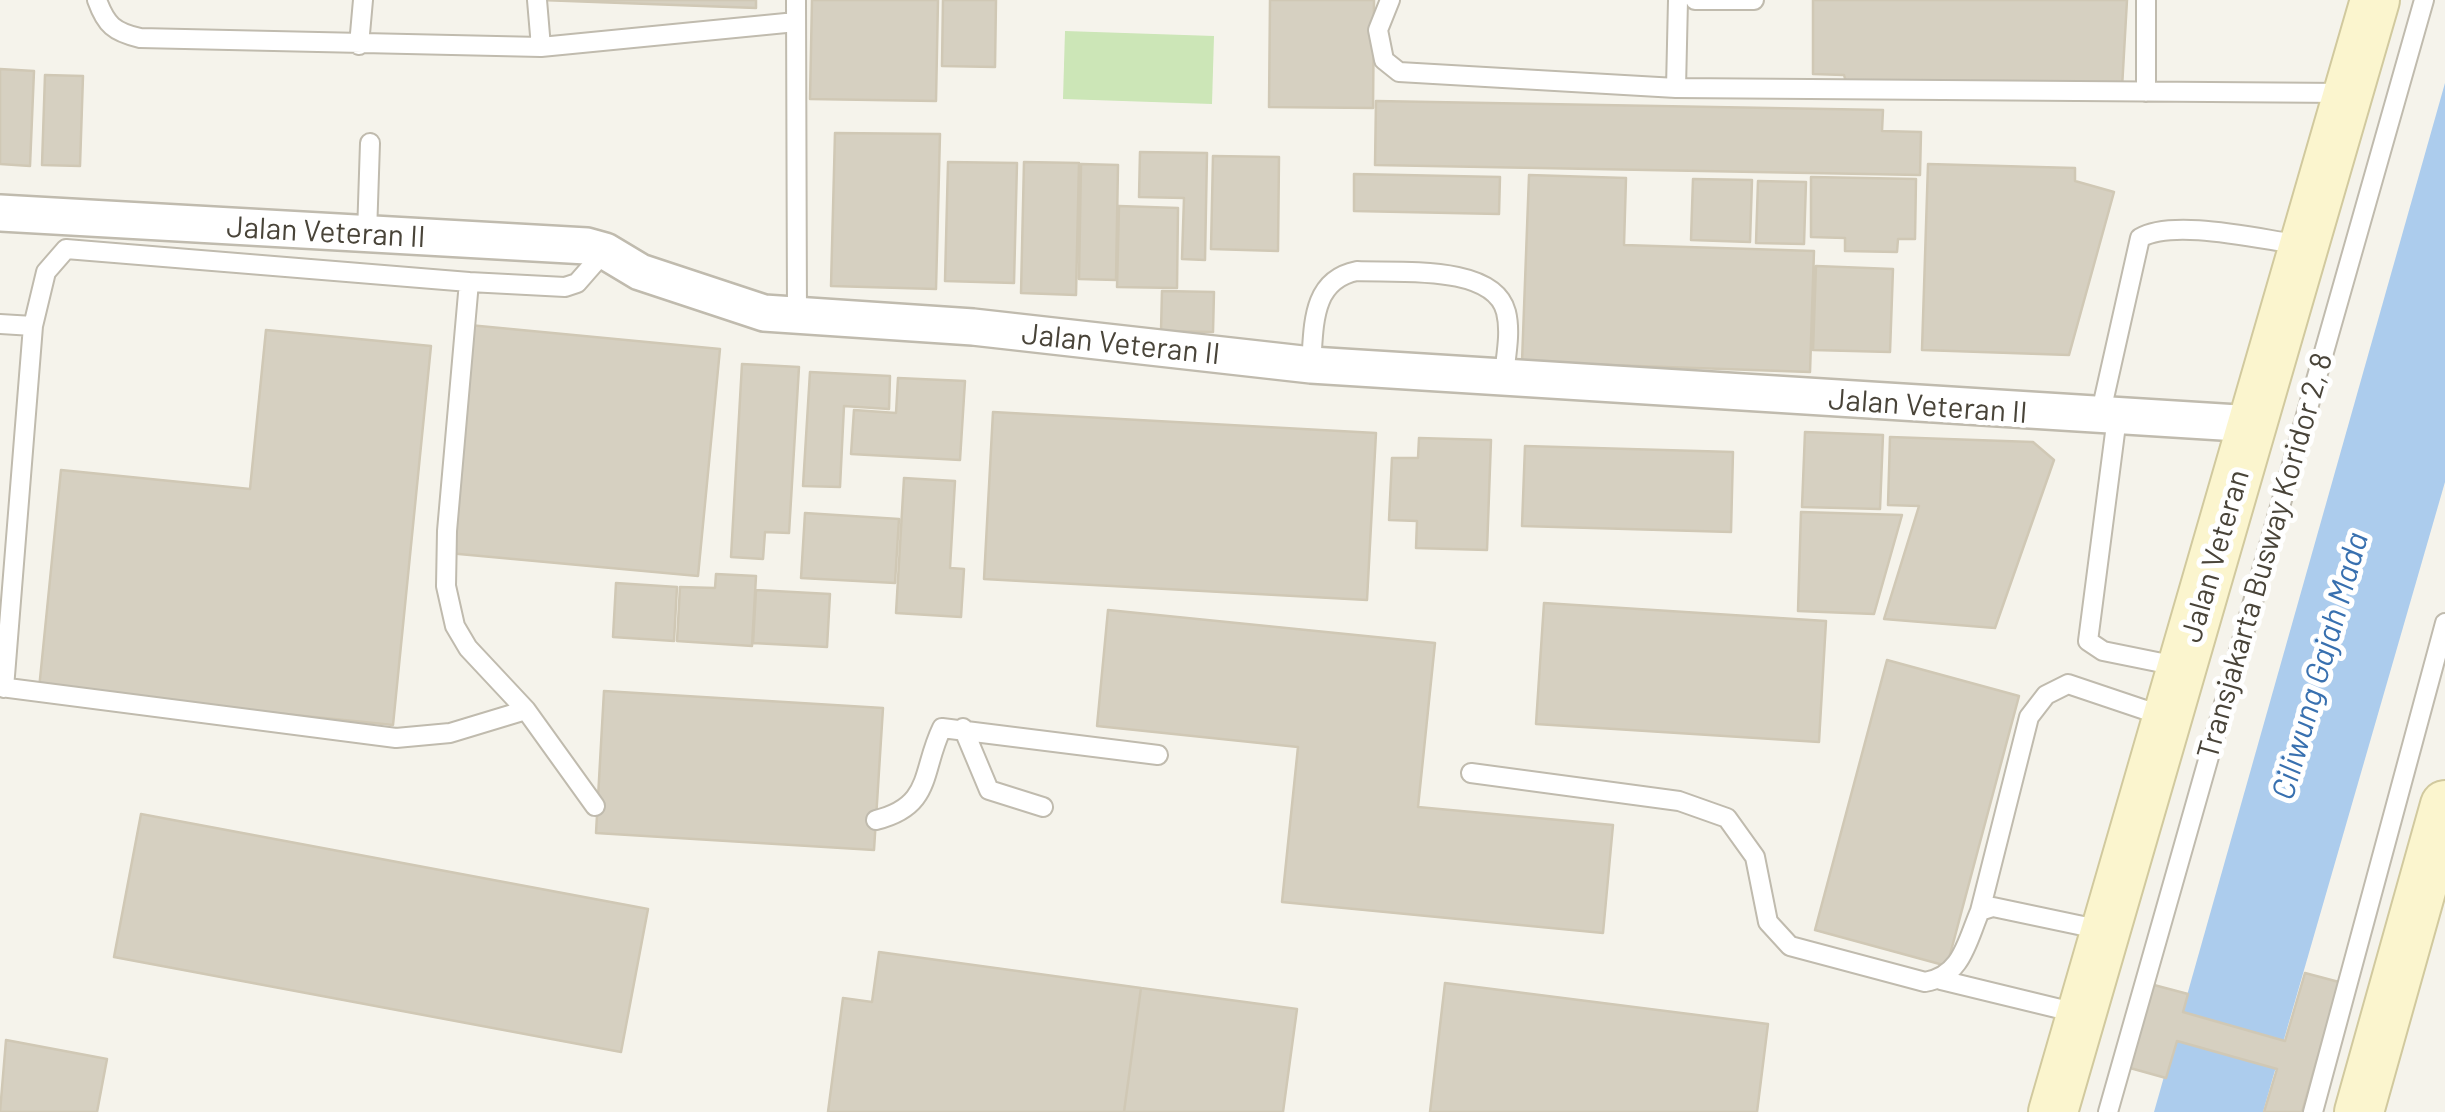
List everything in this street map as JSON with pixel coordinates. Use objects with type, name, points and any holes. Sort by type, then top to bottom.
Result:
[{"type":"main road","name":"Jalan Veteran","points":[[2053,1112],[2376,0]]},
{"type":"main road","points":[[2359,1112],[2438,856],[2445,805]]},
{"type":"street","name":"Jalan Veteran II","points":[[0,214],[605,250],[640,272],[764,313],[973,327],[1311,365],[2254,424]]},
{"type":"lane","points":[[97,0],[104,21],[117,33],[140,38],[359,45],[542,47],[796,22]]},
{"type":"lane","points":[[359,45],[363,0]]},
{"type":"lane","points":[[538,0],[542,47]]},
{"type":"lane","points":[[796,0],[798,316]]},
{"type":"lane","points":[[1390,0],[1378,30],[1384,60],[1400,72],[1676,88],[2350,92]]},
{"type":"lane","points":[[1676,88],[1678,0]]},
{"type":"lane","points":[[1695,0],[1754,0]]},
{"type":"lane","points":[[2146,0],[2146,92]]},
{"type":"lane","name":"Transjakarta Busway Koridor 2, 8","points":[[2108,1112],[2424,0]]},
{"type":"lane","points":[[367,234],[370,143]]},
{"type":"lane","points":[[2182,667],[2102,651],[2088,641],[2108,417],[2140,238],[2153,230],[2180,230],[2307,246]]},
{"type":"lane","points":[[526,710],[450,733],[396,738],[2,688],[33,326],[46,272],[66,249],[565,288],[577,283],[605,250]]},
{"type":"lane","points":[[1311,365],[1320,296],[1340,274],[1357,270],[1472,278],[1490,286],[1506,308],[1504,375]]},
{"type":"lane","points":[[469,282],[447,531],[446,586],[455,626],[468,648],[526,710],[595,806]]},
{"type":"lane","points":[[0,324],[33,326]]},
{"type":"lane","points":[[2313,1112],[2445,623]]},
{"type":"lane","points":[[1941,980],[1956,967],[1980,911],[2029,716],[2046,695],[2068,684],[2166,717]]},
{"type":"lane","points":[[876,820],[898,815],[922,792],[942,728],[1158,755]]},
{"type":"lane","points":[[962,728],[989,790],[1044,807]]},
{"type":"lane","points":[[1472,773],[1679,800],[1727,818],[1755,857],[1768,922],[1790,946],[1925,982],[1941,980],[2081,1014]]},
{"type":"lane","points":[[1980,911],[1993,907],[2104,930]]},
{"type":"green space","points":[[1065,31],[1214,36],[1212,104],[1063,99]]},
{"type":"water","name":"Ciliwung Gajah Mada","points":[[2445,83],[2445,482],[2263,1112],[2154,1112]]},
{"type":"building","points":[[541,0],[756,0],[756,8]]},
{"type":"building","points":[[812,0],[938,0],[936,101],[810,99]]},
{"type":"building","points":[[943,0],[996,0],[995,67],[942,66]]},
{"type":"building","points":[[1270,0],[1374,0],[1373,108],[1269,107]]},
{"type":"building","points":[[1813,0],[2127,0],[2122,88],[1846,82],[1844,75],[1813,74]]},
{"type":"building","points":[[0,69],[34,71],[30,166],[0,164]]},
{"type":"building","points":[[45,75],[83,76],[80,166],[42,165]]},
{"type":"building","points":[[1376,101],[1883,110],[1882,131],[1921,132],[1920,175],[1375,165]]},
{"type":"building","points":[[835,133],[940,134],[936,289],[831,286]]},
{"type":"building","points":[[1140,152],[1207,153],[1205,260],[1182,259],[1184,198],[1139,197]]},
{"type":"building","points":[[1213,156],[1279,157],[1278,251],[1211,249]]},
{"type":"building","points":[[948,162],[1017,163],[1014,283],[945,281]]},
{"type":"building","points":[[1024,162],[1079,163],[1076,295],[1021,293]]},
{"type":"building","points":[[1081,164],[1118,165],[1116,280],[1079,279]]},
{"type":"building","points":[[1928,164],[2075,168],[2075,181],[2114,192],[2069,355],[1922,350]]},
{"type":"building","points":[[1354,174],[1500,177],[1499,214],[1354,211]]},
{"type":"building","points":[[1529,175],[1626,178],[1624,245],[1814,251],[1810,372],[1522,362]]},
{"type":"building","points":[[1811,177],[1916,179],[1915,239],[1898,239],[1897,252],[1845,251],[1845,238],[1811,237]]},
{"type":"building","points":[[1693,179],[1752,180],[1750,242],[1691,240]]},
{"type":"building","points":[[1758,181],[1806,182],[1804,244],[1756,243]]},
{"type":"building","points":[[1119,206],[1178,208],[1177,288],[1117,287]]},
{"type":"building","points":[[1816,266],[1893,269],[1890,352],[1813,350]]},
{"type":"building","points":[[1162,291],[1214,292],[1213,332],[1161,331]]},
{"type":"building","points":[[469,325],[720,349],[698,576],[448,553]]},
{"type":"building","points":[[266,330],[431,346],[393,725],[39,689],[61,470],[250,489]]},
{"type":"building","points":[[742,364],[799,367],[789,533],[765,532],[763,559],[731,557]]},
{"type":"building","points":[[810,372],[890,376],[889,409],[844,406],[840,487],[803,486]]},
{"type":"building","points":[[898,378],[965,381],[960,460],[851,454],[854,410],[896,413]]},
{"type":"building","points":[[993,412],[1376,433],[1367,600],[984,579]]},
{"type":"building","points":[[1805,432],[1883,435],[1880,509],[1802,507]]},
{"type":"building","points":[[1890,437],[2033,442],[2054,460],[1995,628],[1884,619],[1919,506],[1888,505]]},
{"type":"building","points":[[1419,438],[1491,440],[1487,550],[1416,548],[1417,521],[1389,520],[1392,458],[1418,458]]},
{"type":"building","points":[[1525,446],[1733,452],[1731,532],[1522,526]]},
{"type":"building","points":[[904,478],[955,481],[950,568],[964,569],[961,617],[896,613]]},
{"type":"building","points":[[1801,512],[1902,515],[1874,614],[1798,611]]},
{"type":"building","points":[[805,513],[899,519],[895,583],[801,578]]},
{"type":"building","points":[[716,574],[756,576],[752,646],[677,641],[680,587],[715,588]]},
{"type":"building","points":[[616,583],[677,587],[674,641],[613,637]]},
{"type":"building","points":[[756,590],[830,594],[827,647],[753,643]]},
{"type":"building","points":[[1544,603],[1826,621],[1819,742],[1536,724]]},
{"type":"building","points":[[1108,610],[1435,643],[1418,807],[1613,825],[1603,933],[1282,902],[1298,747],[1097,726]]},
{"type":"building","points":[[1887,660],[2019,696],[1947,966],[1815,930]]},
{"type":"building","points":[[604,691],[883,708],[874,850],[596,833]]},
{"type":"building","points":[[141,814],[648,909],[621,1052],[114,957]]},
{"type":"building","points":[[879,952],[1141,988],[1124,1112],[828,1112],[843,998],[872,1002]]},
{"type":"building","points":[[2305,973],[2339,982],[2302,1112],[2264,1112],[2277,1069],[2177,1041],[2166,1078],[2130,1068],[2154,985],[2188,994],[2183,1012],[2285,1041]]},
{"type":"building","points":[[1445,983],[1768,1024],[1757,1112],[1430,1112]]},
{"type":"building","points":[[1141,988],[1297,1009],[1283,1112],[1124,1112]]},
{"type":"building","points":[[6,1040],[107,1059],[97,1112],[0,1112]]}]
